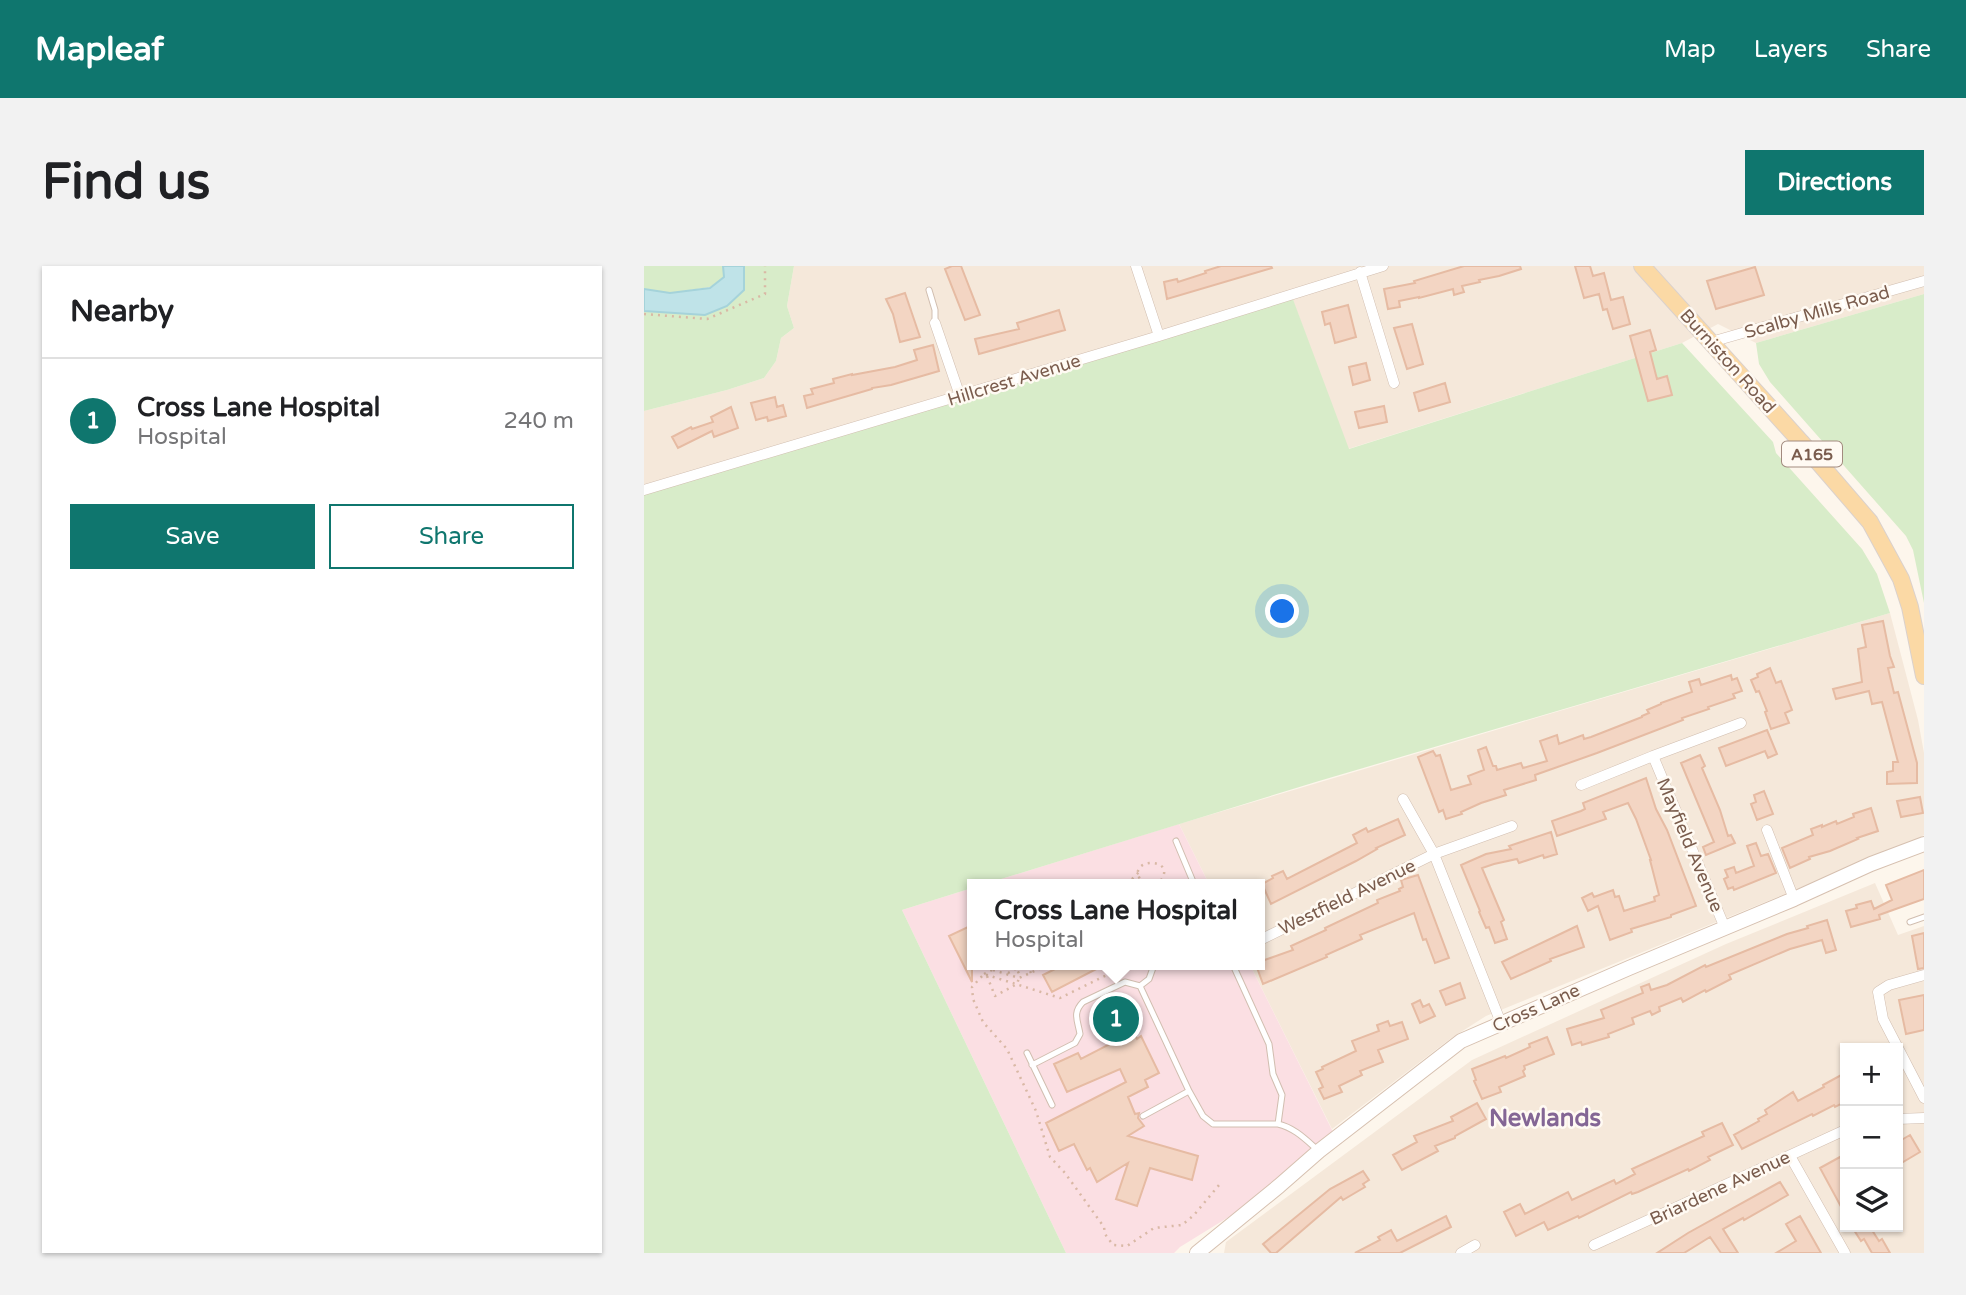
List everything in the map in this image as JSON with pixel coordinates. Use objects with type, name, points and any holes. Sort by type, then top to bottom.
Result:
[{"type":"main road","name":"Burniston Road","points":[[1642,266],[1870,522],[1901,579],[1910,607],[1924,676]]},
{"type":"street","points":[[1136,266],[1159,336]]},
{"type":"street","name":"Hillcrest Avenue","points":[[644,490],[1383,266]]},
{"type":"street","points":[[1360,272],[1394,383]]},
{"type":"street","name":"Scalby Mills Road","points":[[1711,342],[1924,281]]},
{"type":"street","points":[[935,323],[960,396]]},
{"type":"street","points":[[1653,756],[1741,723]]},
{"type":"street","name":"Mayfield Avenue","points":[[1581,785],[1653,756],[1725,928]]},
{"type":"street","name":"Westfield Avenue","points":[[1403,799],[1434,854],[1501,1023]]},
{"type":"street","name":"Westfield Avenue","points":[[1265,937],[1434,854],[1513,826]]},
{"type":"street","points":[[1767,830],[1794,899]]},
{"type":"street","name":"Cross Lane","points":[[1197,1253],[1319,1151],[1461,1041],[1871,864],[1924,844]]},
{"type":"street","points":[[1924,975],[1889,985],[1878,992],[1883,1019],[1924,1098]]},
{"type":"street","points":[[1903,1117],[1924,1118]]},
{"type":"street","name":"Briardene Avenue","points":[[1594,1245],[1840,1132]]},
{"type":"street","points":[[1790,1156],[1844,1253]]},
{"type":"street","points":[[1461,1253],[1475,1245]]},
{"type":"lane","points":[[929,290],[935,310],[935,323]]},
{"type":"lane","points":[[1176,841],[1192,879]]},
{"type":"lane","points":[[1910,922],[1924,917]]},
{"type":"lane","points":[[1140,986],[1149,979],[1152,970]]},
{"type":"lane","points":[[1235,970],[1269,1044],[1273,1074],[1282,1095],[1279,1124]]},
{"type":"lane","points":[[1032,1065],[1075,1042],[1080,1034],[1075,1014],[1083,1002],[1125,982],[1131,982],[1140,986],[1203,1116],[1213,1124],[1279,1124],[1294,1130],[1319,1151]]},
{"type":"lane","points":[[1027,1054],[1052,1105]]},
{"type":"lane","points":[[1143,1115],[1189,1091]]},
{"type":"path","points":[[644,314],[707,319],[765,295],[765,266]]},
{"type":"path","points":[[1132,879],[1146,862],[1158,863],[1163,870],[1162,879]]},
{"type":"path","points":[[1139,872],[1140,879]]},
{"type":"path","points":[[1036,970],[1020,978],[993,970],[972,987],[973,999],[983,1022],[1006,1049],[1036,1111],[1050,1157],[1065,1173],[1104,1227],[1110,1242],[1121,1247],[1127,1246],[1154,1228],[1182,1225],[1219,1185]]},
{"type":"path","points":[[1006,970],[1008,974]]},
{"type":"path","points":[[1008,974],[1013,970]]},
{"type":"path","points":[[985,974],[995,996],[1017,984],[1020,978],[1017,970]]},
{"type":"path","points":[[1028,970],[1031,974]]},
{"type":"path","points":[[985,974],[1060,998],[1115,970]]},
{"type":"shaded area","points":[[794,266],[1924,266],[1924,294],[1756,343],[1718,324],[1682,343],[1348,449],[1291,295],[644,490],[644,411],[764,378],[776,361],[781,338],[794,328],[787,306]]},
{"type":"shaded area","points":[[1890,613],[1924,753],[1924,835],[1896,852],[1861,863],[1486,1016],[1450,1039],[1332,1129],[1252,970],[1265,970],[1265,879],[1206,879],[1179,824]]},
{"type":"shaded area","points":[[1179,824],[1206,879],[1001,879]]},
{"type":"shaded area","points":[[1875,883],[1898,935],[1924,926],[1924,1253],[1224,1253],[1226,1242],[1472,1060],[1726,944]]},
{"type":"shaded area","points":[[967,890],[967,970],[1252,970],[1336,1138],[1279,1186],[1174,1253],[1066,1253],[902,910]]},
{"type":"green space","points":[[644,266],[723,266],[724,277],[710,287],[670,293],[644,289]]},
{"type":"green space","points":[[744,266],[794,266],[787,306],[794,328],[781,338],[776,361],[764,378],[644,411],[644,311],[654,312],[744,290]]},
{"type":"green space","points":[[1291,294],[1349,449],[1682,343],[1773,442],[1776,453],[1862,549],[1877,574],[1890,613],[1319,781],[1001,879],[967,879],[967,890],[902,910],[1066,1253],[644,1253],[644,490]]},
{"type":"green space","points":[[1924,294],[1924,603],[1913,550],[1906,536],[1770,382],[1759,364],[1756,343]]},
{"type":"water","points":[[723,266],[744,266],[744,290],[727,306],[705,315],[644,311],[644,289],[670,293],[710,288],[724,277]]},
{"type":"building","points":[[961,266],[980,315],[965,320],[945,269]]},
{"type":"building","points":[[1221,266],[1272,268],[1167,299],[1164,282],[1177,279],[1178,282]]},
{"type":"building","points":[[1464,266],[1520,266],[1521,269],[1462,286],[1464,292],[1454,295],[1453,289],[1399,301],[1400,307],[1388,309],[1384,289],[1415,283],[1414,281]]},
{"type":"building","points":[[1575,266],[1590,266],[1593,276],[1604,273],[1611,300],[1623,297],[1630,324],[1613,329],[1607,309],[1603,310],[1599,294],[1584,298]]},
{"type":"building","points":[[1755,267],[1764,295],[1716,309],[1707,281]]},
{"type":"building","points":[[905,293],[920,337],[900,342],[886,299]]},
{"type":"building","points":[[1348,305],[1356,337],[1335,343],[1330,323],[1325,325],[1322,312]]},
{"type":"building","points":[[1059,310],[1065,330],[979,354],[975,339],[1019,329],[1017,323]]},
{"type":"building","points":[[1412,324],[1423,364],[1407,369],[1394,328]]},
{"type":"building","points":[[1650,330],[1656,350],[1650,352],[1657,379],[1667,376],[1672,395],[1648,401],[1630,336]]},
{"type":"building","points":[[933,345],[939,371],[807,408],[804,396],[813,394],[811,389],[834,383],[833,379],[917,360],[914,350]]},
{"type":"building","points":[[1366,363],[1370,380],[1353,385],[1349,367]]},
{"type":"building","points":[[1445,383],[1450,402],[1419,411],[1414,393]]},
{"type":"building","points":[[775,397],[777,407],[783,405],[786,416],[768,421],[767,417],[756,420],[751,403]]},
{"type":"building","points":[[1384,406],[1387,422],[1359,428],[1355,412]]},
{"type":"building","points":[[731,407],[738,428],[714,437],[712,431],[678,448],[672,437],[691,427],[692,429],[713,422],[711,417]]},
{"type":"building","points":[[1883,621],[1894,667],[1888,668],[1894,693],[1898,692],[1917,763],[1917,783],[1887,784],[1887,772],[1893,771],[1893,762],[1898,762],[1882,702],[1872,704],[1869,691],[1836,699],[1833,689],[1862,682],[1858,649],[1866,647],[1862,625]]},
{"type":"building","points":[[1770,668],[1776,683],[1781,681],[1792,710],[1785,713],[1789,723],[1771,729],[1759,691],[1756,692],[1751,680]]},
{"type":"building","points":[[1731,675],[1732,680],[1737,678],[1742,691],[1733,694],[1735,698],[1535,775],[1536,780],[1504,790],[1506,795],[1446,819],[1443,810],[1439,812],[1418,757],[1433,751],[1436,756],[1440,755],[1451,790],[1471,784],[1468,776],[1484,770],[1478,750],[1486,747],[1497,770],[1521,763],[1523,768],[1547,761],[1540,741],[1557,735],[1559,744],[1583,735],[1584,739],[1591,737],[1642,717],[1649,713],[1647,710],[1661,703],[1692,692],[1689,682],[1699,679],[1701,685]]},
{"type":"building","points":[[1767,730],[1777,754],[1768,758],[1765,751],[1726,766],[1719,748]]},
{"type":"building","points":[[1700,755],[1705,766],[1702,768],[1728,836],[1731,835],[1735,843],[1706,855],[1703,847],[1714,842],[1681,763]]},
{"type":"building","points":[[1646,778],[1696,906],[1631,929],[1632,932],[1610,940],[1598,906],[1588,911],[1582,898],[1592,893],[1594,897],[1613,890],[1615,897],[1619,896],[1624,911],[1655,901],[1654,897],[1659,895],[1651,860],[1636,819],[1628,803],[1603,812],[1606,819],[1557,836],[1552,821],[1585,809],[1583,803]]},
{"type":"building","points":[[1764,791],[1773,814],[1757,820],[1751,804],[1756,802],[1754,795]]},
{"type":"building","points":[[1920,797],[1923,813],[1901,817],[1897,801]]},
{"type":"building","points":[[1871,808],[1878,831],[1809,857],[1810,859],[1790,868],[1782,848],[1813,835],[1811,829],[1836,821],[1837,824],[1854,817],[1853,814]]},
{"type":"building","points":[[1398,819],[1405,835],[1271,904],[1265,891],[1265,882],[1273,878],[1272,876],[1283,871],[1287,879],[1357,843],[1353,835],[1366,828],[1368,832]]},
{"type":"building","points":[[1551,832],[1557,854],[1544,858],[1543,855],[1519,863],[1517,859],[1482,868],[1504,920],[1501,922],[1507,939],[1495,943],[1479,912],[1461,865],[1486,854],[1511,849],[1509,846]]},
{"type":"building","points":[[1756,843],[1761,856],[1768,854],[1776,873],[1734,890],[1733,887],[1728,889],[1724,879],[1728,877],[1725,870],[1734,867],[1736,873],[1754,866],[1747,846]]},
{"type":"building","points":[[1924,870],[1924,899],[1879,915],[1880,919],[1851,927],[1846,911],[1871,901],[1874,909],[1892,900],[1886,885]]},
{"type":"building","points":[[1418,875],[1449,958],[1435,963],[1426,939],[1423,940],[1414,913],[1360,935],[1362,939],[1326,955],[1327,957],[1263,984],[1258,970],[1265,970],[1265,960],[1293,950],[1291,946],[1378,903],[1377,900],[1400,891],[1403,887],[1401,880]]},
{"type":"building","points":[[1827,920],[1836,950],[1826,953],[1822,940],[1790,949],[1729,975],[1731,979],[1706,992],[1705,990],[1683,1002],[1681,998],[1659,1007],[1660,1011],[1652,1015],[1650,1011],[1632,1018],[1634,1024],[1608,1034],[1609,1037],[1582,1045],[1581,1042],[1572,1045],[1567,1029],[1604,1018],[1601,1010],[1643,993],[1641,987],[1649,984],[1651,990],[1667,985],[1705,965],[1706,967]]},
{"type":"building","points":[[1577,926],[1584,947],[1550,959],[1551,961],[1511,979],[1502,962]]},
{"type":"building","points":[[967,927],[967,970],[972,970],[972,982],[949,936]]},
{"type":"building","points":[[1924,933],[1924,968],[1918,969],[1912,936]]},
{"type":"building","points":[[1053,970],[1094,970],[1052,992],[1043,975]]},
{"type":"building","points":[[1460,983],[1465,998],[1446,1005],[1440,991]]},
{"type":"building","points":[[1924,995],[1924,1030],[1906,1034],[1899,1000]]},
{"type":"building","points":[[1420,1000],[1423,1007],[1429,1004],[1435,1016],[1420,1023],[1412,1004]]},
{"type":"building","points":[[1388,1021],[1390,1026],[1402,1022],[1408,1039],[1378,1050],[1383,1062],[1360,1071],[1362,1075],[1339,1086],[1342,1092],[1324,1099],[1319,1089],[1323,1087],[1316,1072],[1356,1051],[1352,1041],[1379,1031],[1377,1025]]},
{"type":"building","points":[[1133,1032],[1137,1039],[1141,1036],[1159,1073],[1145,1080],[1148,1087],[1128,1097],[1144,1126],[1128,1136],[1198,1156],[1192,1180],[1150,1168],[1137,1206],[1116,1199],[1128,1163],[1097,1182],[1090,1168],[1087,1170],[1074,1144],[1059,1151],[1046,1123],[1126,1082],[1120,1069],[1067,1092],[1054,1064],[1078,1053],[1081,1059]]},
{"type":"building","points":[[1547,1037],[1554,1054],[1524,1066],[1525,1076],[1499,1087],[1501,1092],[1482,1099],[1472,1069],[1505,1056],[1506,1058]]},
{"type":"building","points":[[1840,1076],[1840,1104],[1813,1116],[1812,1114],[1742,1149],[1734,1135],[1759,1121],[1758,1119],[1767,1114],[1765,1110],[1793,1092],[1798,1101],[1824,1087],[1823,1085]]},
{"type":"building","points":[[1477,1103],[1486,1119],[1455,1138],[1435,1146],[1438,1151],[1402,1170],[1393,1155],[1417,1142],[1414,1136],[1453,1121],[1451,1117]]},
{"type":"building","points":[[1722,1123],[1733,1145],[1708,1157],[1710,1160],[1689,1171],[1688,1169],[1638,1192],[1631,1192],[1579,1218],[1578,1216],[1548,1230],[1544,1222],[1516,1236],[1504,1212],[1520,1204],[1525,1214],[1568,1192],[1572,1200],[1614,1180],[1616,1184],[1635,1174],[1632,1169],[1704,1136],[1702,1132]]},
{"type":"building","points":[[1910,1135],[1920,1152],[1903,1162],[1903,1139]]},
{"type":"building","points":[[1840,1157],[1840,1205],[1820,1168]]},
{"type":"building","points":[[1363,1171],[1369,1180],[1363,1184],[1365,1187],[1343,1200],[1341,1197],[1276,1253],[1271,1253],[1263,1244],[1330,1189]]},
{"type":"building","points":[[1780,1182],[1788,1195],[1723,1229],[1738,1253],[1721,1253],[1710,1237],[1684,1253],[1657,1253],[1688,1233]]},
{"type":"building","points":[[1446,1216],[1451,1227],[1400,1253],[1355,1253],[1380,1240],[1378,1237],[1391,1230],[1397,1241]]},
{"type":"building","points":[[1800,1216],[1821,1253],[1776,1253],[1796,1241],[1786,1224]]},
{"type":"building","points":[[1855,1232],[1873,1232],[1879,1241],[1882,1239],[1890,1253],[1872,1253],[1864,1239],[1861,1241]]},
{"type":"place","name":"Cross Lane Hospital","points":[[1116,1019]]},
{"type":"district","name":"Newlands","points":[[1545,1118]]}]
